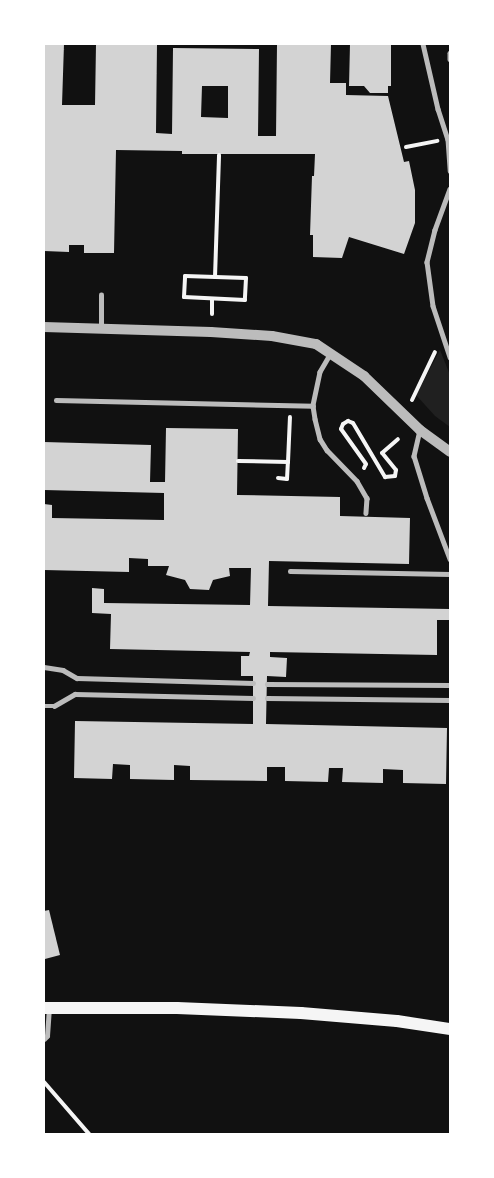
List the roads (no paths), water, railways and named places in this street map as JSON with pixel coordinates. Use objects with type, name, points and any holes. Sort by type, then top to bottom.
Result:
[{"type":"main road","points":[[46,1008],[177,1008],[301,1013],[397,1021],[450,1029]]},
{"type":"street","points":[[44,327],[272,336],[316,344],[364,376],[420,430],[450,452]]},
{"type":"lane","points":[[423,44],[438,109],[448,139],[450,171]]},
{"type":"lane","points":[[450,53],[450,59]]},
{"type":"lane","points":[[450,189],[435,230],[428,262],[428,286],[450,357]]},
{"type":"lane","points":[[101,295],[101,329]]},
{"type":"lane","points":[[331,353],[320,372],[313,406],[320,439],[357,481],[367,498],[366,513]]},
{"type":"lane","points":[[57,400],[313,406]]},
{"type":"lane","points":[[420,430],[414,456],[450,559]]},
{"type":"lane","points":[[290,571],[450,574]]},
{"type":"lane","points":[[44,667],[63,670],[77,678],[253,683]]},
{"type":"lane","points":[[267,684],[450,685]]},
{"type":"lane","points":[[44,706],[54,706],[75,694],[253,698]]},
{"type":"lane","points":[[267,698],[450,700]]},
{"type":"lane","points":[[44,1039],[46,1036],[46,1008]]}]
